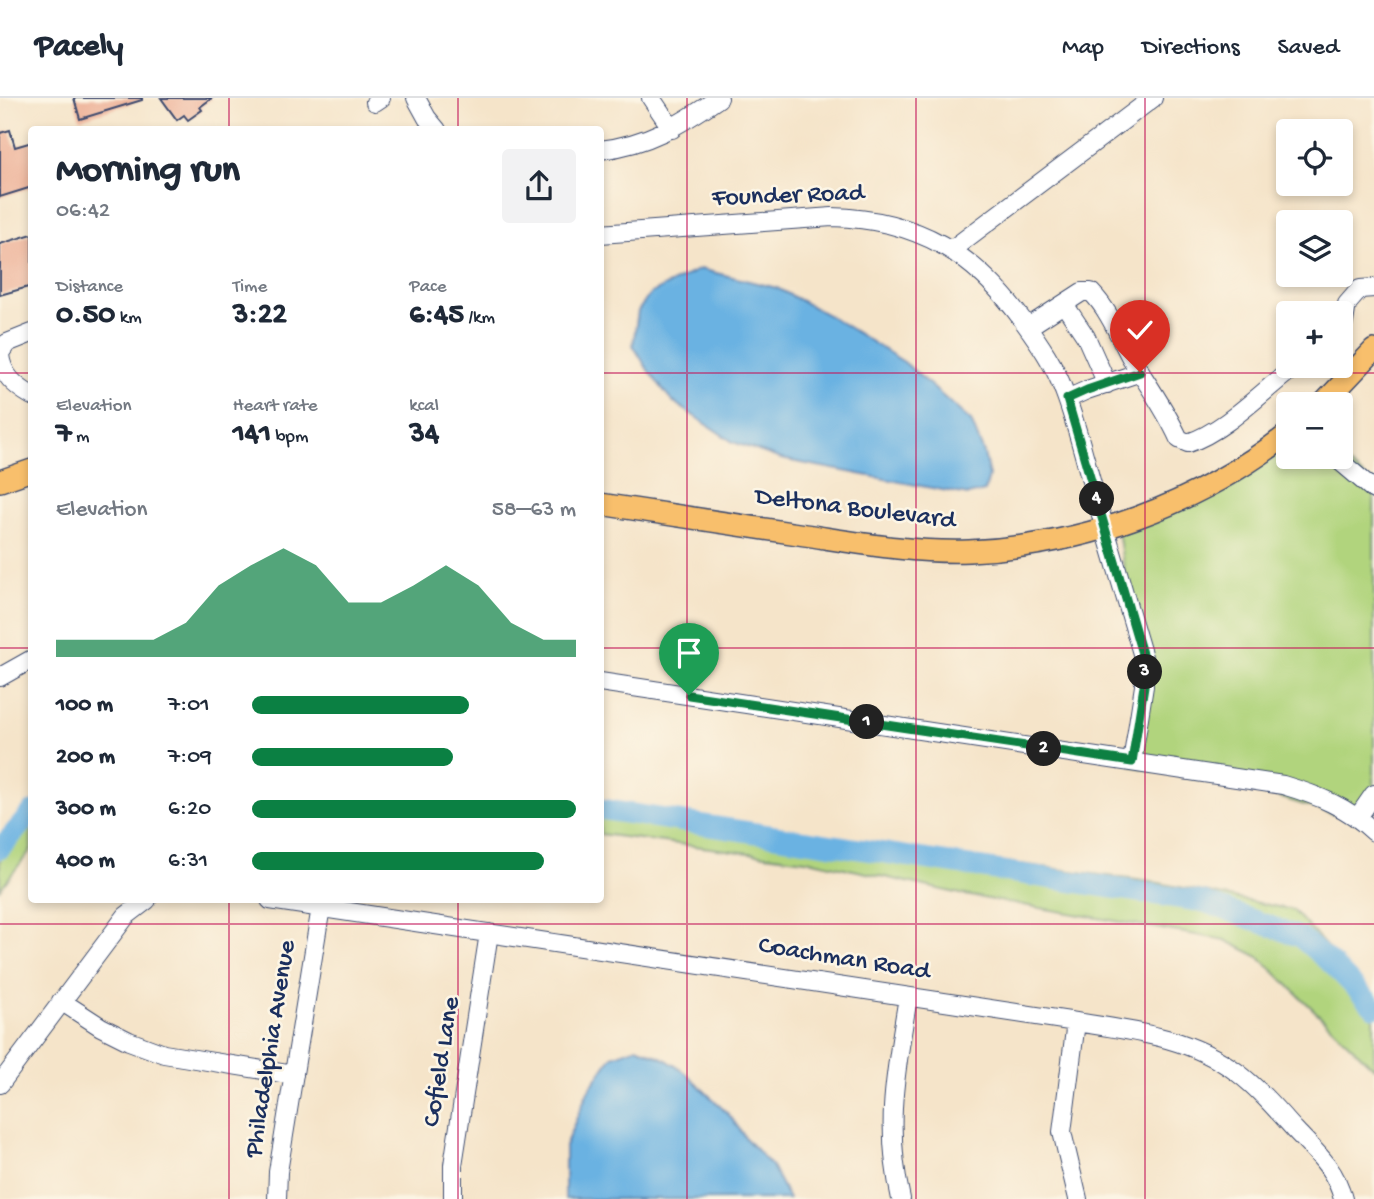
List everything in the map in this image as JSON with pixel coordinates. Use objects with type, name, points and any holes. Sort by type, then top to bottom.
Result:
[{"type":"main road","points":[[1334,392],[1374,350]]},
{"type":"main road","name":"Deltona Boulevard","points":[[604,505],[928,551],[1006,548],[1049,542],[1105,529],[1177,502],[1216,482],[1276,443]]},
{"type":"main road","points":[[0,481],[28,471]]},
{"type":"street","points":[[416,98],[434,126]]},
{"type":"street","points":[[651,98],[672,129]]},
{"type":"street","points":[[604,149],[639,143],[672,129],[719,98]]},
{"type":"street","points":[[951,250],[1153,98]]},
{"type":"street","name":"Founder Road","points":[[604,234],[855,217],[904,227],[951,250],[995,285],[1028,327],[1054,368],[1067,399],[1143,657],[1144,686],[1132,762]]},
{"type":"street","points":[[1350,301],[1360,289],[1374,288]]},
{"type":"street","points":[[1028,327],[1082,292],[1091,292],[1099,300],[1168,415],[1179,439],[1188,443],[1200,439],[1242,410],[1281,378]]},
{"type":"street","points":[[1064,304],[1086,337],[1107,384]]},
{"type":"street","points":[[28,335],[7,343],[0,354],[1,364],[8,377],[28,394]]},
{"type":"street","points":[[1067,399],[1140,372]]},
{"type":"street","points":[[1349,469],[1374,490]]},
{"type":"street","points":[[0,677],[28,661]]},
{"type":"street","points":[[604,682],[1283,785],[1335,803],[1358,817],[1374,832]]},
{"type":"street","points":[[1358,817],[1374,794]]},
{"type":"street","points":[[0,1084],[126,916],[143,903]]},
{"type":"street","name":"Coachman Road","points":[[292,903],[1076,1022],[1175,1040],[1220,1061],[1259,1091],[1326,1163],[1335,1176],[1343,1199]]},
{"type":"street","name":"Philadelphia Avenue","points":[[272,1198],[321,907]]},
{"type":"street","name":"Cofield Lane","points":[[453,1199],[453,1165],[489,933]]},
{"type":"street","points":[[901,1199],[893,1153],[891,1116],[908,997]]},
{"type":"street","points":[[61,1001],[101,1027],[164,1055],[294,1075]]},
{"type":"street","points":[[1076,1022],[1062,1132],[1078,1199]]},
{"type":"green space","points":[[1276,448],[1276,469],[1353,468],[1374,485],[1374,800],[1359,822],[1266,793],[1132,766],[1153,656],[1125,576],[1118,531]]},
{"type":"green space","points":[[604,807],[1159,883],[1293,910],[1374,999],[1374,1068],[1259,957],[1225,940],[965,895],[813,861],[604,835]]},
{"type":"green space","points":[[28,812],[28,854],[0,889],[0,845]]},
{"type":"water","points":[[700,269],[777,288],[830,316],[904,362],[971,421],[984,453],[989,476],[985,491],[968,495],[781,459],[733,442],[672,401],[633,345],[638,311],[651,293]]},
{"type":"water","points":[[637,1047],[665,1059],[686,1073],[730,1116],[747,1140],[771,1165],[789,1199],[565,1199],[565,1146],[588,1091],[612,1056]]},
{"type":"building","points":[[74,98],[142,98],[142,100],[80,119]]},
{"type":"building","points":[[161,98],[212,98],[188,120],[184,115],[177,120]]},
{"type":"building","points":[[10,130],[15,147],[28,143],[28,188],[0,197],[0,133]]},
{"type":"building","points":[[28,235],[28,287],[0,295],[0,244]]},
{"type":"waterway","points":[[604,810],[1204,902],[1300,937],[1335,967],[1374,1007]]},
{"type":"waterway","points":[[0,849],[28,817]]},
{"type":"route","points":[[689,695],[1132,762],[1144,686],[1143,657],[1067,399],[1140,372]]}]
